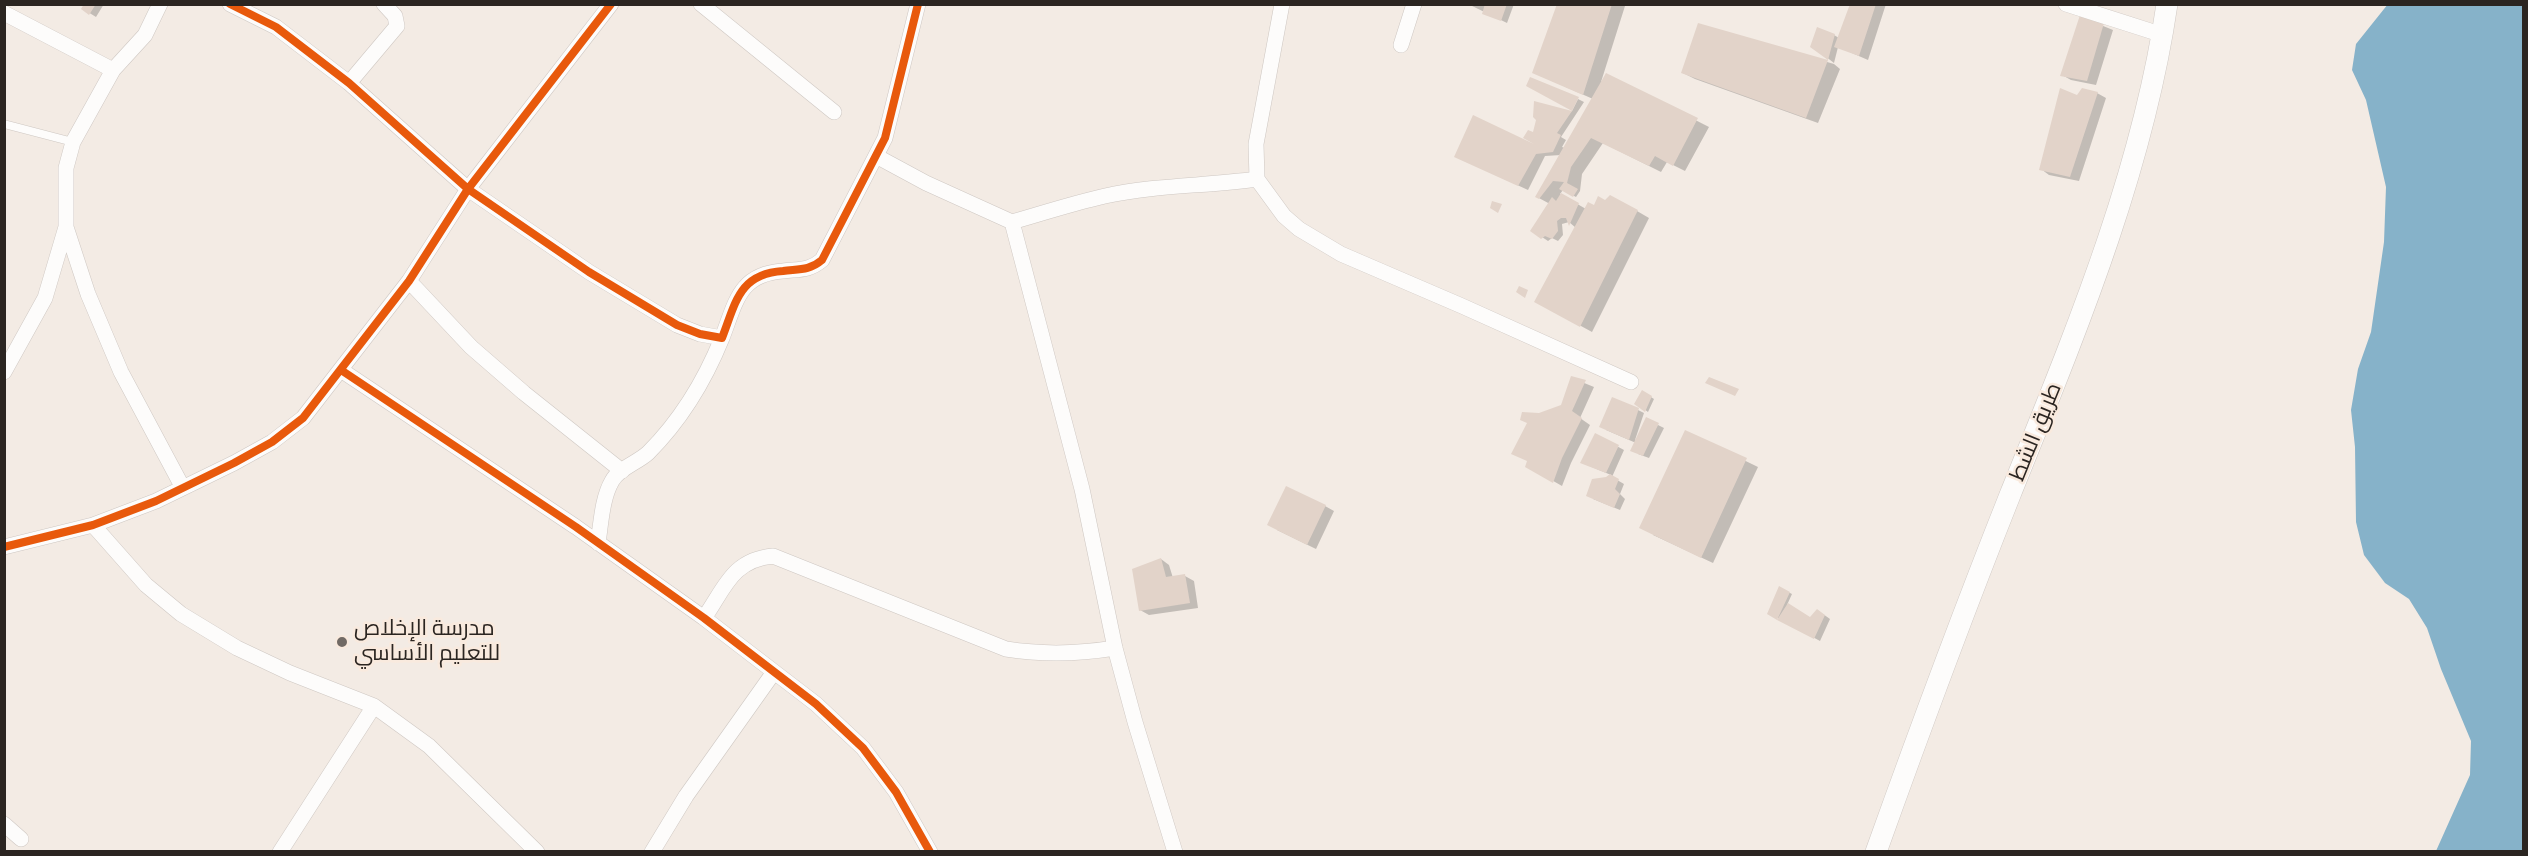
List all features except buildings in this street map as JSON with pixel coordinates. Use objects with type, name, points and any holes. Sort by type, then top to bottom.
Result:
[{"type":"main road","name":"طريق الشط","points":[[1876,852],[1985,558],[2068,352],[2116,218],[2137,145],[2163,35],[2167,4]]},
{"type":"street","points":[[4,372],[45,298],[66,227],[66,168],[73,142],[113,70],[145,35],[160,4]]},
{"type":"street","points":[[230,4],[276,27],[349,82],[468,189],[589,272],[677,325],[700,334],[722,338]]},
{"type":"street","points":[[349,82],[397,26],[395,16],[384,4]]},
{"type":"street","points":[[4,547],[93,525],[183,488],[272,442],[303,418],[409,281],[468,189],[611,4]]},
{"type":"street","points":[[701,4],[834,112]]},
{"type":"street","points":[[598,543],[608,489],[614,477],[648,453],[678,417],[709,371],[737,299],[747,284],[756,276],[782,271],[805,270],[822,260],[848,205],[876,156],[890,120],[918,4]]},
{"type":"street","points":[[1282,4],[1256,144],[1257,179],[1270,200],[1284,216],[1299,229],[1341,254],[1631,382]]},
{"type":"street","points":[[1401,45],[1414,4]]},
{"type":"street","points":[[2066,4],[2163,35]]},
{"type":"street","points":[[4,13],[113,70]]},
{"type":"street","points":[[876,156],[926,183],[1012,222],[1105,196],[1146,189],[1257,179]]},
{"type":"street","points":[[1012,222],[1082,489],[1115,648],[1174,852]]},
{"type":"street","points":[[66,227],[88,294],[121,372],[183,488]]},
{"type":"street","points":[[409,281],[471,347],[524,393],[622,471]]},
{"type":"street","points":[[341,370],[598,543],[704,618],[816,704],[863,748],[896,792],[930,852]]},
{"type":"street","points":[[93,525],[146,585],[182,614],[237,648],[290,673],[374,706],[429,746],[537,852]]},
{"type":"street","points":[[704,618],[732,574],[747,562],[772,556],[1006,649],[1037,654],[1067,654],[1115,648]]},
{"type":"street","points":[[652,852],[686,796],[774,672]]},
{"type":"street","points":[[280,852],[374,706]]},
{"type":"street","points":[[4,824],[21,839]]},
{"type":"lane","points":[[4,124],[73,142]]},
{"type":"water","points":[[2388,4],[2523,5],[2523,851],[2436,851],[2470,775],[2471,741],[2441,669],[2427,628],[2409,599],[2385,583],[2364,555],[2356,522],[2355,447],[2351,410],[2358,369],[2371,332],[2384,242],[2386,187],[2366,100],[2352,70],[2356,44]]},
{"type":"cycle path","points":[[230,4],[276,27],[349,83],[468,189],[589,272],[677,325],[700,334],[722,338],[736,302],[748,284],[768,273],[808,268],[822,260],[885,138],[918,4]]},
{"type":"cycle path","points":[[4,547],[93,525],[156,501],[272,442],[303,418],[409,281],[468,189],[611,4]]},
{"type":"cycle path","points":[[341,370],[576,527],[704,618],[816,704],[863,748],[896,792],[930,852]]},
{"type":"place","name":"مدرسة الإخلاص للتعليم الأساسي","points":[[342,642]]}]
